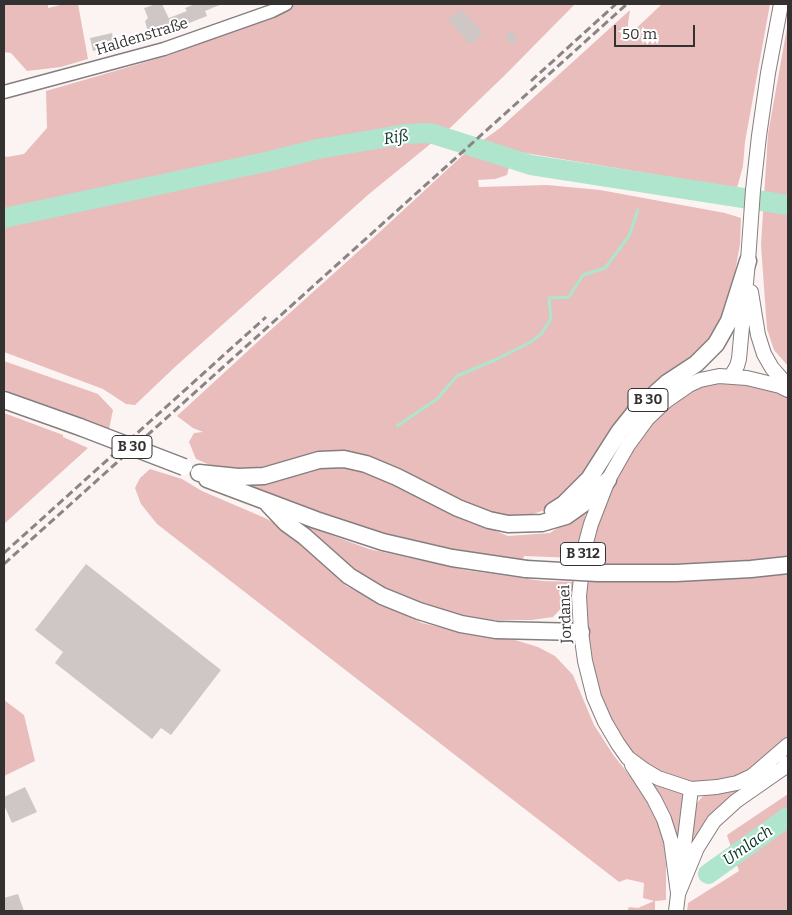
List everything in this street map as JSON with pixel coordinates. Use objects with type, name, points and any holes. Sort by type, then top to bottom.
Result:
[{"type":"highway","name":"B 30","points":[[526,524],[558,508],[576,493],[590,479],[619,432],[635,412],[667,383],[696,364],[716,344],[729,321],[748,261]]},
{"type":"highway","name":"B 30","points":[[4,400],[184,467],[199,473],[212,482],[266,502],[383,542],[452,558],[526,569],[598,573],[676,573],[788,565]]},
{"type":"highway","name":"B 30","points":[[199,473],[238,477],[264,476],[319,460],[344,459],[366,464],[397,477],[431,496],[477,516],[508,524],[542,523],[566,516],[583,504],[608,480]]},
{"type":"highway","name":"B 30","points":[[266,502],[286,523],[304,536],[349,576],[382,596],[419,611],[461,624],[513,631],[581,632]]},
{"type":"main road","points":[[731,376],[739,359],[757,154],[767,82],[781,4]]},
{"type":"main road","points":[[748,261],[758,335],[764,354],[772,368],[788,386]]},
{"type":"main road","name":"Jordanei","points":[[788,390],[780,386],[731,376],[700,380],[674,394],[647,419],[628,445],[608,480],[591,524],[584,550],[579,596],[585,661],[594,697],[611,732],[628,758],[658,778],[691,789],[717,788],[737,783],[752,776],[788,745]]},
{"type":"main road","name":"B 312","points":[[628,758],[654,799],[664,819],[671,841],[678,894]]},
{"type":"main road","points":[[678,894],[697,848],[714,821],[736,801],[788,763]]},
{"type":"main road","name":"B 312","points":[[676,911],[691,789]]},
{"type":"street","name":"Haldenstraße","points":[[4,92],[164,48],[272,11],[286,4]]},
{"type":"shaded area","points":[[4,4],[48,4],[48,8],[64,4],[78,4],[88,59],[61,67],[27,71],[11,53],[4,52]]},
{"type":"shaded area","points":[[296,4],[575,4],[450,128],[369,194],[176,366],[135,405],[126,404],[103,389],[4,352],[4,156],[24,154],[47,128],[46,91],[170,55],[273,15]]},
{"type":"shaded area","points":[[662,4],[770,4],[745,142],[743,166],[737,188],[513,151],[507,175],[495,179],[478,180],[479,187],[547,185],[600,190],[725,213],[741,218],[740,244],[735,272],[726,311],[716,336],[561,501],[545,510],[527,516],[510,517],[480,512],[386,464],[281,465],[247,471],[210,465],[196,459],[189,442],[194,433],[203,432],[193,428],[177,416],[464,154],[500,128],[630,10],[628,36]]},
{"type":"shaded area","points":[[788,22],[788,366],[774,350],[767,329],[761,245],[768,134]]},
{"type":"shaded area","points":[[4,361],[98,394],[113,410],[109,429],[4,390]]},
{"type":"shaded area","points":[[735,380],[784,393],[788,397],[788,736],[784,742],[743,775],[697,784],[654,770],[635,754],[621,738],[608,718],[593,678],[583,596],[588,551],[610,485],[648,426],[667,408],[695,389],[714,382]]},
{"type":"shaded area","points":[[4,413],[63,435],[63,437],[88,448],[4,524]]},
{"type":"shaded area","points":[[334,464],[368,470],[442,509],[508,536],[550,533],[587,508],[575,558],[524,556],[523,560],[484,556],[425,544],[372,531],[253,489],[255,483]]},
{"type":"shaded area","points":[[150,469],[182,479],[202,491],[265,518],[291,532],[320,557],[346,586],[422,623],[478,636],[515,640],[538,647],[555,656],[573,675],[594,725],[614,756],[647,797],[663,834],[666,864],[666,900],[655,901],[655,911],[627,911],[629,907],[638,908],[654,901],[643,898],[644,883],[627,879],[619,882],[157,524],[141,504],[135,488],[140,478]]},
{"type":"shaded area","points":[[304,525],[369,549],[465,570],[543,581],[575,582],[567,602],[553,617],[532,620],[489,620],[458,615],[412,603],[371,585]]},
{"type":"shaded area","points":[[4,700],[24,715],[35,761],[4,776]]},
{"type":"shaded area","points":[[647,775],[687,791],[681,856]]},
{"type":"shaded area","points":[[733,789],[738,792],[690,848],[693,812],[697,803],[702,797],[712,792]]},
{"type":"shaded area","points":[[788,794],[788,911],[687,911],[688,903],[739,871],[727,835]]},
{"type":"building","points":[[162,4],[171,23],[148,32],[145,21],[148,18],[144,8]]},
{"type":"building","points":[[195,4],[222,4],[205,11],[207,16],[174,29],[169,18],[187,11],[185,8]]},
{"type":"building","points":[[461,9],[483,33],[470,45],[448,20]]},
{"type":"building","points":[[511,31],[518,39],[512,45],[505,37]]},
{"type":"building","points":[[112,33],[114,43],[110,44],[110,47],[93,51],[90,38]]},
{"type":"building","points":[[86,564],[221,670],[171,735],[161,728],[152,739],[55,663],[63,652],[35,630]]},
{"type":"building","points":[[25,787],[37,812],[12,823],[4,805],[4,797]]},
{"type":"building","points":[[18,894],[24,911],[4,911],[4,898]]},
{"type":"waterway","name":"Riß","points":[[4,218],[318,149],[406,134],[430,133],[531,165],[788,205]]},
{"type":"waterway","points":[[397,426],[437,399],[457,376],[495,360],[529,343],[541,334],[551,319],[549,298],[569,297],[583,275],[605,268],[629,236],[638,210]]},
{"type":"waterway","name":"Umlach","points":[[708,874],[788,817]]},
{"type":"railway","points":[[531,81],[616,4]]},
{"type":"railway","points":[[4,564],[627,4]]},
{"type":"railway","points":[[4,553],[266,317]]}]
